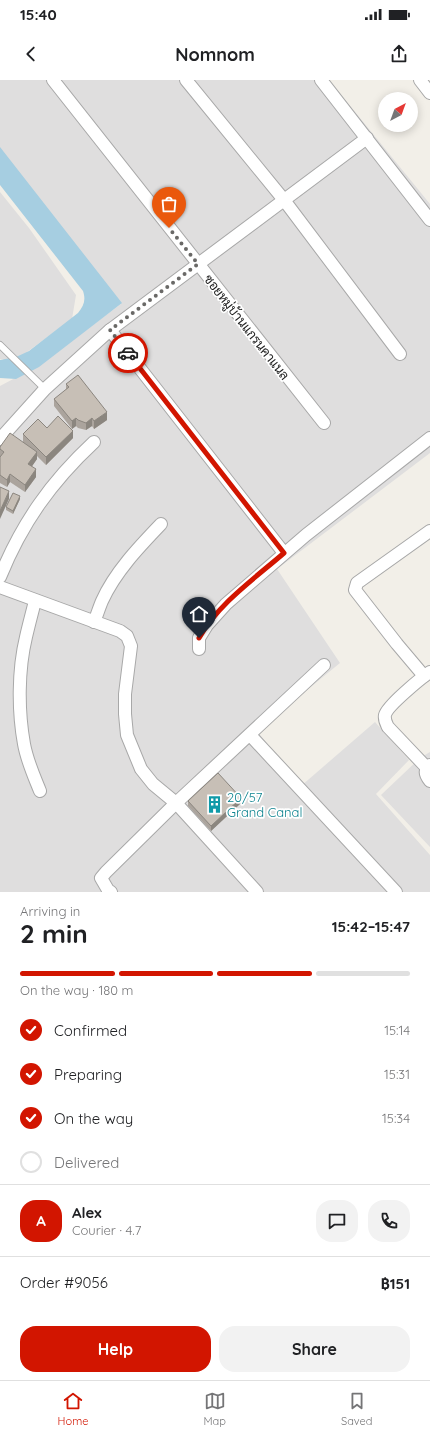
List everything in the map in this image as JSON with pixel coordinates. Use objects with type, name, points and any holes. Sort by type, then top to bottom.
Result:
[{"type":"street","name":"ซอยหมู่บ้านแกรนคาแนล","points":[[53,80],[324,423]]},
{"type":"street","points":[[186,80],[284,200],[400,354]]},
{"type":"street","points":[[321,80],[430,220]]},
{"type":"street","points":[[420,80],[430,93]]},
{"type":"street","points":[[0,439],[46,389],[110,330],[367,138]]},
{"type":"street","points":[[110,330],[284,553]]},
{"type":"street","points":[[199,650],[199,638],[207,625],[226,604],[284,553],[430,438]]},
{"type":"street","points":[[0,577],[19,536],[48,490],[75,460],[94,442]]},
{"type":"street","points":[[94,622],[102,601],[113,581],[134,553],[161,524]]},
{"type":"street","points":[[430,531],[357,583],[355,590],[397,644],[427,674],[390,706],[385,714],[385,721],[388,727],[428,767],[426,775],[430,781]]},
{"type":"street","points":[[0,588],[120,630],[127,636],[131,646],[125,694],[127,734],[141,769],[153,784],[176,803],[257,892]]},
{"type":"street","points":[[35,601],[26,638],[20,690],[24,744],[29,764],[40,791]]},
{"type":"street","points":[[111,892],[108,890],[101,878],[176,803],[324,665]]},
{"type":"street","points":[[250,735],[396,892]]},
{"type":"lane","points":[[0,345],[46,389]]},
{"type":"shaded area","points":[[0,80],[329,80],[430,204],[430,453],[277,569],[340,663],[257,731],[301,786],[375,722],[409,760],[376,794],[430,855],[430,892],[0,892],[0,386],[17,377],[3,359],[0,359],[0,192],[29,228],[76,295],[72,319],[27,352],[39,365],[121,304],[0,158]]},
{"type":"shaded area","points":[[430,752],[430,847],[381,795],[420,758]]},
{"type":"water","points":[[0,147],[122,303],[39,367],[16,379],[0,378],[0,360],[16,357],[29,351],[78,313],[82,308],[84,297],[83,291],[0,185]]},
{"type":"building","points":[[78,375],[107,412],[94,421],[92,418],[86,423],[76,418],[72,421],[54,399],[69,387],[66,384]]},
{"type":"building","points":[[58,416],[73,431],[46,457],[23,434],[38,419],[47,428]]},
{"type":"building","points":[[10,433],[37,452],[28,464],[36,469],[25,485],[10,474],[7,480],[0,475],[0,457],[4,452],[0,449],[0,447]]},
{"type":"building","points":[[0,487],[9,491],[0,511]]},
{"type":"building","points":[[13,493],[20,496],[13,511],[6,507]]},
{"type":"building","name":"20/57 Grand Canal","points":[[218,773],[241,798],[211,826],[188,801]]},
{"type":"way so far","points":[[128,353],[110,330],[198,264],[169,228]]},
{"type":"place","name":"20/57 Grand Canal","points":[[214,804]]},
{"type":"route","points":[[128,353],[284,553],[226,604],[207,625],[199,638]]}]
